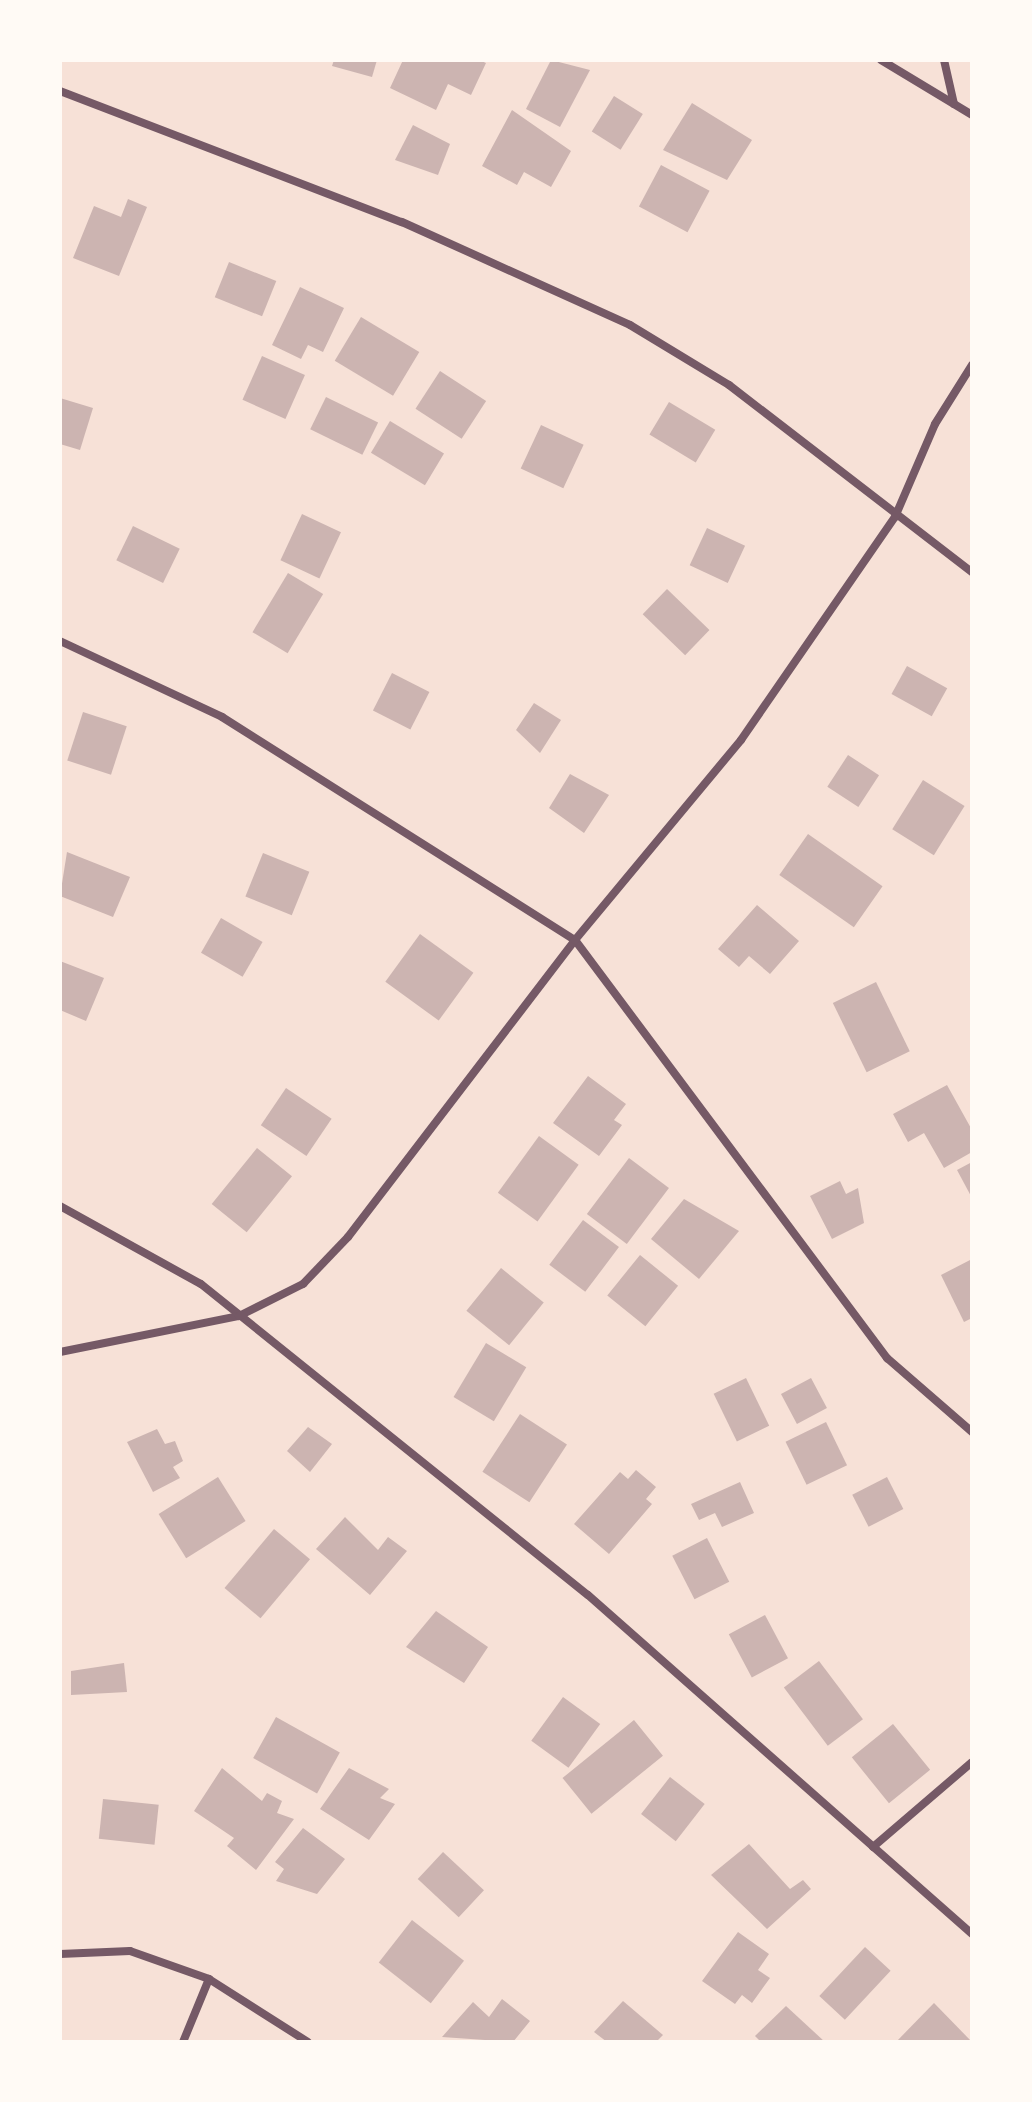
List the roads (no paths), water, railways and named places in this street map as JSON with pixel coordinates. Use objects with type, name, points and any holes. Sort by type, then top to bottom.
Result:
[{"type":"street","points":[[881,60],[972,115]]},
{"type":"street","points":[[944,60],[954,104]]},
{"type":"street","points":[[60,91],[402,222],[630,325],[729,385],[895,517],[972,572]]},
{"type":"street","points":[[60,1352],[239,1316],[303,1284],[348,1237],[575,940],[741,740],[895,517],[935,424],[972,365]]},
{"type":"street","points":[[60,641],[222,717],[575,940],[887,1358],[972,1432]]},
{"type":"street","points":[[60,1206],[155,1253],[239,1316],[588,1595],[972,1934]]},
{"type":"street","points":[[873,1847],[972,1762]]},
{"type":"street","points":[[60,1954],[130,1951],[209,1979],[308,2042]]},
{"type":"street","points":[[183,2042],[209,1979]]}]
